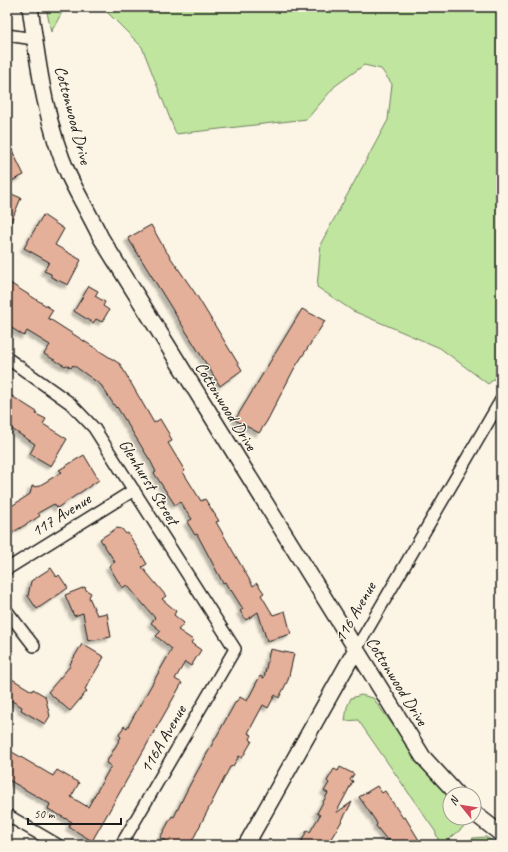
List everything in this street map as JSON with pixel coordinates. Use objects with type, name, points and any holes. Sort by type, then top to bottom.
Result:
[{"type":"street","name":"Cottonwood Drive","points":[[30,7],[34,39],[50,118],[59,148],[69,176],[101,238],[355,650],[423,757],[449,786]]},
{"type":"street","points":[[7,35],[34,39]]},
{"type":"street","name":"Glenhurst Street","points":[[7,358],[60,394],[94,428],[235,649]]},
{"type":"street","name":"116 Avenue","points":[[246,845],[355,650],[501,400]]},
{"type":"street","name":"117 Avenue","points":[[7,569],[134,490]]},
{"type":"street","points":[[7,611],[34,646]]},
{"type":"street","name":"116A Avenue","points":[[121,845],[235,649]]},
{"type":"street","points":[[7,815],[58,845]]},
{"type":"street","points":[[482,819],[501,834]]},
{"type":"green space","points":[[46,7],[65,7],[51,32]]},
{"type":"green space","points":[[102,7],[501,7],[501,374],[488,384],[440,348],[353,311],[317,287],[321,243],[388,120],[392,84],[381,69],[364,65],[335,86],[307,119],[176,134],[142,47]]},
{"type":"green space","points":[[361,695],[373,698],[422,765],[442,789],[442,826],[465,826],[446,842],[439,842],[435,831],[358,720],[345,721],[347,707],[351,698]]},
{"type":"green space","points":[[486,837],[498,845],[464,845],[473,838]]},
{"type":"building","points":[[7,140],[24,175],[7,183]]},
{"type":"building","points":[[7,192],[21,198],[7,231]]},
{"type":"building","points":[[43,215],[64,229],[55,245],[81,260],[68,285],[51,277],[51,274],[44,271],[49,262],[24,248]]},
{"type":"building","points":[[151,225],[164,248],[197,296],[242,370],[220,386],[128,238]]},
{"type":"building","points":[[10,283],[53,310],[48,318],[120,364],[154,423],[160,419],[169,434],[172,441],[168,443],[185,471],[183,472],[201,501],[205,499],[219,521],[216,522],[253,586],[257,583],[264,593],[261,595],[273,615],[285,611],[291,634],[267,641],[258,612],[246,620],[240,611],[243,609],[225,582],[223,583],[197,534],[195,535],[187,522],[192,519],[180,502],[175,505],[154,473],[156,472],[151,462],[117,407],[116,408],[101,385],[73,365],[71,368],[66,365],[65,366],[44,354],[50,345],[27,331],[24,336],[7,325],[7,289]]},
{"type":"building","points":[[89,286],[98,291],[95,296],[105,302],[103,306],[109,310],[102,322],[96,319],[93,323],[74,311]]},
{"type":"building","points":[[302,309],[325,321],[294,369],[267,421],[259,433],[235,420]]},
{"type":"building","points":[[7,393],[37,412],[36,414],[46,419],[43,424],[67,439],[51,466],[30,454],[35,444],[7,426]]},
{"type":"building","points":[[84,455],[99,480],[57,508],[54,504],[38,513],[40,516],[7,536],[7,509],[30,494],[32,486],[37,487],[62,472],[59,470]]},
{"type":"building","points":[[117,528],[122,529],[126,534],[128,533],[147,564],[142,567],[166,596],[162,599],[176,611],[174,615],[184,623],[178,630],[193,640],[191,643],[201,650],[191,666],[185,662],[175,679],[182,683],[92,841],[69,827],[72,822],[48,809],[50,804],[7,779],[7,749],[53,776],[57,770],[79,783],[71,797],[88,807],[111,766],[106,763],[121,737],[119,735],[124,726],[127,728],[172,649],[156,636],[161,631],[151,623],[155,618],[127,585],[122,588],[109,566],[115,562],[100,539]]},
{"type":"building","points":[[51,568],[57,577],[59,575],[68,588],[37,609],[28,596],[31,581]]},
{"type":"building","points":[[85,587],[86,590],[91,593],[89,597],[97,615],[107,613],[111,637],[88,641],[83,613],[74,616],[65,595]]},
{"type":"building","points":[[82,644],[104,657],[85,689],[87,691],[70,711],[48,692],[71,665],[70,664]]},
{"type":"building","points":[[270,649],[294,654],[288,680],[279,698],[275,695],[268,708],[263,705],[248,733],[252,735],[250,739],[252,741],[242,758],[239,756],[233,766],[230,767],[190,845],[173,845],[160,838],[172,816],[174,817],[187,790],[235,703],[240,697],[247,701],[260,676],[264,678]]},
{"type":"building","points":[[7,676],[32,691],[33,689],[45,696],[50,716],[45,724],[21,710],[22,707],[7,698]]},
{"type":"building","points":[[340,767],[354,774],[350,780],[353,781],[336,813],[352,802],[327,845],[300,845],[307,830],[310,832],[320,815],[317,813],[328,793],[324,791],[329,783],[327,781],[334,769],[338,771]]},
{"type":"building","points":[[377,786],[382,793],[385,791],[403,818],[405,817],[422,845],[394,845],[389,839],[387,840],[376,826],[377,824],[375,820],[359,797]]},
{"type":"waterway","points":[[494,7],[501,12]]}]
